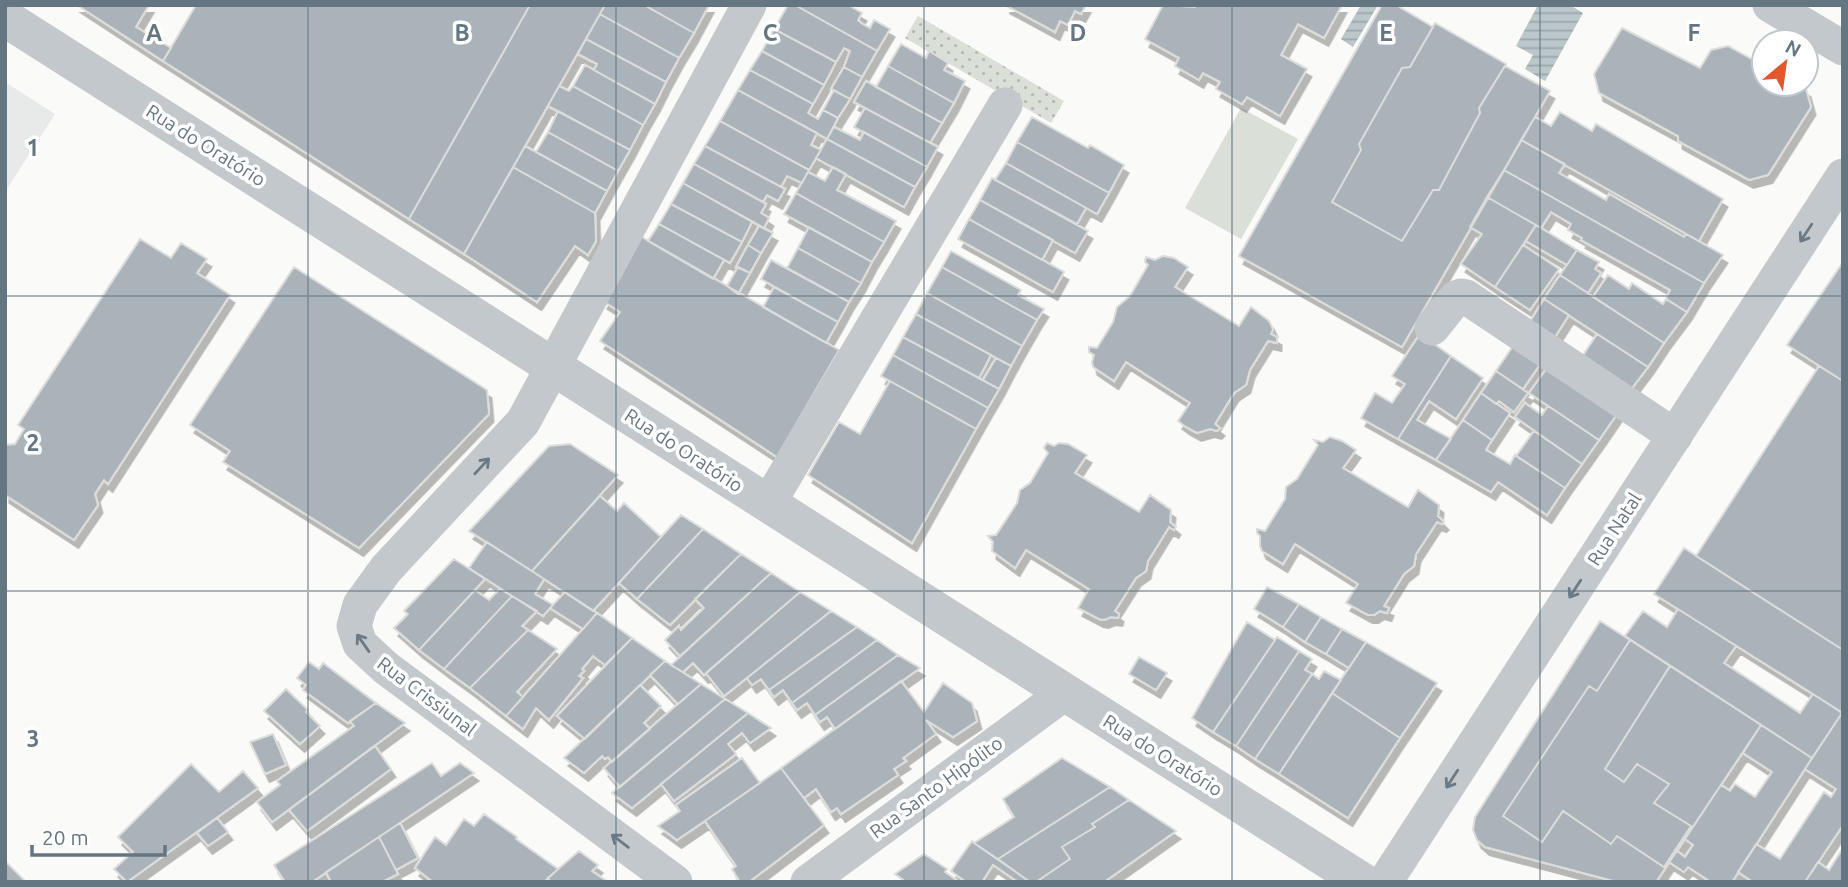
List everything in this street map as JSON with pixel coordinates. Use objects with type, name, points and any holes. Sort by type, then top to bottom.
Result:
[{"type":"street","name":"Rua Crissiunal","points":[[675,882],[386,668],[360,644],[354,626],[360,605],[386,569],[523,422],[748,5]]},
{"type":"street","points":[[1770,5],[1843,48]]},
{"type":"street","name":"Rua do Oratório","points":[[5,18],[1363,882]]},
{"type":"street","points":[[768,504],[1005,105]]},
{"type":"street","name":"Rua Natal","points":[[1385,882],[1843,176]]},
{"type":"street","points":[[1432,328],[1456,298],[1466,297],[1675,436]]},
{"type":"street","name":"Rua Santo Hipólito","points":[[808,882],[1065,693]]},
{"type":"shaded area","points":[[1361,5],[1378,5],[1353,47],[1341,39]]},
{"type":"shaded area","points":[[1538,5],[1570,5],[1583,13],[1545,81],[1525,69],[1533,55],[1516,46]]},
{"type":"shaded area","points":[[918,16],[1064,101],[1051,123],[905,38]]},
{"type":"shaded area","points":[[5,82],[55,114],[5,192]]},
{"type":"shaded area","points":[[1241,108],[1298,139],[1241,239],[1185,208]]},
{"type":"building","points":[[77,5],[149,5],[136,27],[171,48],[163,61]]},
{"type":"building","points":[[196,5],[530,5],[409,219],[163,61]]},
{"type":"building","points":[[530,5],[605,5],[464,254],[409,219]]},
{"type":"building","points":[[605,5],[644,5],[694,33],[679,58],[600,14]]},
{"type":"building","points":[[644,5],[709,5],[694,33]]},
{"type":"building","points":[[788,5],[795,5],[877,51],[862,77],[844,67],[850,51],[844,48],[836,62],[774,29]]},
{"type":"building","points":[[795,5],[848,5],[862,13],[858,20],[861,23],[870,28],[874,20],[890,29],[877,51]]},
{"type":"building","points":[[1005,5],[1086,5],[1081,14],[1075,11],[1068,25],[1060,21],[1055,32]]},
{"type":"building","points":[[1163,5],[1342,5],[1324,38],[1298,24],[1281,55],[1307,69],[1280,116],[1247,97],[1242,104],[1216,89],[1220,82],[1203,73],[1199,80],[1175,66],[1179,58],[1145,39]]},
{"type":"building","points":[[1382,5],[1396,5],[1433,27],[1410,67],[1402,68],[1359,144],[1361,150],[1332,202],[1402,241],[1433,190],[1439,190],[1480,113],[1479,108],[1505,66],[1550,91],[1402,347],[1239,256]]},
{"type":"building","points":[[600,14],[679,58],[666,82],[586,39]]},
{"type":"building","points":[[1435,23],[1506,64],[1479,108],[1480,113],[1439,190],[1433,190],[1402,241],[1332,202],[1361,150],[1359,144],[1402,68],[1410,67]]},
{"type":"building","points":[[1622,28],[1700,68],[1711,50],[1728,46],[1750,58],[1750,98],[1808,98],[1811,107],[1768,175],[1749,180],[1678,141],[1678,136],[1599,93],[1594,74]]},
{"type":"building","points":[[774,29],[836,62],[824,85],[762,51]]},
{"type":"building","points":[[586,39],[666,82],[655,104],[594,70],[597,64],[578,54]]},
{"type":"building","points":[[901,44],[926,58],[929,51],[948,63],[944,70],[965,81],[954,103],[888,66]]},
{"type":"building","points":[[762,51],[824,85],[813,104],[750,70]]},
{"type":"building","points":[[585,65],[655,104],[643,125],[573,86]]},
{"type":"building","points":[[888,66],[954,103],[942,123],[876,87]]},
{"type":"building","points":[[844,67],[862,77],[850,99],[831,89]]},
{"type":"building","points":[[750,70],[813,104],[808,113],[818,119],[823,110],[838,118],[827,139],[738,90]]},
{"type":"building","points":[[866,81],[942,123],[930,143],[854,102]]},
{"type":"building","points":[[559,86],[569,91],[573,86],[643,125],[630,150],[548,106]]},
{"type":"building","points":[[738,90],[817,133],[811,145],[821,150],[809,170],[720,121]]},
{"type":"building","points":[[834,90],[850,99],[838,118],[823,110]]},
{"type":"building","points":[[865,108],[938,147],[927,167],[854,127]]},
{"type":"building","points":[[558,111],[630,150],[618,171],[548,132]]},
{"type":"building","points":[[1560,112],[1592,131],[1596,124],[1723,199],[1699,241],[1521,140],[1535,117],[1551,126]]},
{"type":"building","points":[[1032,117],[1124,165],[1109,193],[1017,142]]},
{"type":"building","points":[[720,121],[809,170],[802,183],[787,176],[781,187],[705,146]]},
{"type":"building","points":[[834,127],[860,140],[864,132],[927,167],[915,187],[827,139]]},
{"type":"building","points":[[548,132],[618,171],[607,191],[536,152]]},
{"type":"building","points":[[827,139],[915,187],[904,207],[816,158]]},
{"type":"building","points":[[1521,140],[1565,164],[1559,173],[1606,200],[1609,194],[1684,237],[1686,234],[1723,255],[1704,283],[1504,170]]},
{"type":"building","points":[[1017,142],[1109,193],[1097,214],[1006,163]]},
{"type":"building","points":[[525,146],[607,191],[595,213],[513,167]]},
{"type":"building","points":[[705,146],[785,189],[778,201],[767,195],[763,202],[694,164]]},
{"type":"building","points":[[1006,163],[1086,208],[1077,224],[995,180]]},
{"type":"building","points":[[694,164],[766,204],[761,213],[769,218],[764,228],[683,183]]},
{"type":"building","points":[[513,167],[595,213],[596,241],[588,255],[575,246],[537,302],[464,254]]},
{"type":"building","points":[[833,167],[846,174],[837,190],[896,221],[884,242],[796,193],[808,172],[825,181]]},
{"type":"building","points":[[1504,170],[1704,283],[1687,312],[1666,299],[1670,290],[1581,240],[1582,238],[1568,230],[1571,224],[1551,212],[1541,228],[1487,197]]},
{"type":"building","points":[[992,178],[1088,231],[1075,253],[980,200]]},
{"type":"building","points":[[683,183],[752,222],[742,242],[671,204]]},
{"type":"building","points":[[796,193],[884,242],[872,262],[784,214]]},
{"type":"building","points":[[1487,197],[1536,225],[1495,287],[1461,264],[1482,234],[1470,227]]},
{"type":"building","points":[[980,200],[1053,240],[1042,260],[969,219]]},
{"type":"building","points":[[671,204],[742,242],[730,263],[659,224]]},
{"type":"building","points":[[969,219],[1064,272],[1053,292],[958,239]]},
{"type":"building","points":[[659,224],[724,260],[713,279],[648,241]]},
{"type":"building","points":[[1536,225],[1577,250],[1567,265],[1526,241]]},
{"type":"building","points":[[759,226],[773,233],[761,253],[748,245]]},
{"type":"building","points":[[809,227],[872,262],[861,283],[798,248]]},
{"type":"building","points":[[640,236],[839,350],[777,457],[600,341],[620,312],[603,301]]},
{"type":"building","points":[[140,239],[171,258],[181,243],[207,259],[197,273],[230,295],[108,484],[104,480],[95,494],[98,505],[74,540],[5,495],[5,445],[15,444],[24,429],[18,425]]},
{"type":"building","points":[[748,245],[761,253],[750,273],[736,267]]},
{"type":"building","points":[[1523,245],[1559,269],[1530,310],[1495,287]]},
{"type":"building","points":[[798,248],[861,283],[849,302],[787,268]]},
{"type":"building","points":[[1577,250],[1599,262],[1595,269],[1601,273],[1588,293],[1560,275]]},
{"type":"building","points":[[951,251],[1021,290],[1018,295],[1044,309],[1037,320],[942,267]]},
{"type":"building","points":[[1163,256],[1174,258],[1188,267],[1175,287],[1239,326],[1251,307],[1269,321],[1273,329],[1271,334],[1277,337],[1277,343],[1268,341],[1250,370],[1246,385],[1234,393],[1215,424],[1220,428],[1217,431],[1210,429],[1197,433],[1178,421],[1190,403],[1126,362],[1114,381],[1093,367],[1094,355],[1089,352],[1089,347],[1097,348],[1113,322],[1117,307],[1130,296],[1148,265],[1145,262],[1146,257],[1155,260]]},
{"type":"building","points":[[771,260],[849,302],[838,322],[761,279]]},
{"type":"building","points":[[1843,262],[1843,381],[1787,345]]},
{"type":"building","points":[[294,267],[487,390],[489,414],[359,548],[223,462],[230,451],[190,425]]},
{"type":"building","points":[[738,267],[750,273],[738,294],[727,286]]},
{"type":"building","points":[[942,267],[1037,320],[1022,346],[927,293]]},
{"type":"building","points":[[1560,275],[1664,343],[1648,367],[1544,299]]},
{"type":"building","points":[[1608,275],[1629,289],[1632,283],[1663,304],[1666,299],[1687,312],[1664,343],[1593,297]]},
{"type":"building","points":[[774,287],[838,322],[826,343],[763,307]]},
{"type":"building","points":[[927,293],[1022,346],[1011,366],[916,314]]},
{"type":"building","points":[[1544,299],[1569,315],[1553,340],[1529,323]]},
{"type":"building","points":[[916,314],[991,355],[979,378],[903,337]]},
{"type":"building","points":[[1420,334],[1451,356],[1398,439],[1361,418],[1375,393],[1392,403],[1405,384],[1392,376]]},
{"type":"building","points":[[1597,334],[1648,367],[1629,392],[1580,360]]},
{"type":"building","points":[[903,337],[999,389],[988,408],[893,355]]},
{"type":"building","points":[[1515,343],[1619,411],[1599,440],[1529,393],[1547,368],[1541,363],[1523,389],[1496,371]]},
{"type":"building","points":[[893,355],[988,408],[976,429],[881,376]]},
{"type":"building","points":[[1451,356],[1483,378],[1456,419],[1429,401],[1417,420],[1451,439],[1436,460],[1398,439]]},
{"type":"building","points":[[996,358],[1011,366],[999,389],[983,380]]},
{"type":"building","points":[[1819,366],[1843,381],[1843,650],[1696,556]]},
{"type":"building","points":[[1496,371],[1528,393],[1514,412],[1481,393]]},
{"type":"building","points":[[890,381],[976,429],[912,543],[808,475],[839,422],[860,434]]},
{"type":"building","points":[[1481,393],[1510,413],[1492,440],[1463,420]]},
{"type":"building","points":[[1525,403],[1542,415],[1548,406],[1599,440],[1582,464],[1515,417]]},
{"type":"building","points":[[1463,420],[1492,440],[1486,450],[1510,464],[1515,455],[1565,488],[1547,515],[1498,482],[1491,492],[1436,460]]},
{"type":"building","points":[[1534,431],[1582,464],[1565,488],[1516,456]]},
{"type":"building","points":[[1330,437],[1356,450],[1343,468],[1408,507],[1418,490],[1439,505],[1438,516],[1444,522],[1437,522],[1416,554],[1414,566],[1404,574],[1384,606],[1389,608],[1387,613],[1380,611],[1368,615],[1346,603],[1358,584],[1295,544],[1283,564],[1262,551],[1260,546],[1257,529],[1265,531],[1285,499],[1286,487],[1297,479],[1318,445],[1314,440],[1323,442]]},
{"type":"building","points":[[1047,443],[1054,446],[1059,443],[1068,444],[1087,455],[1075,473],[1139,512],[1150,495],[1171,510],[1170,522],[1176,527],[1174,530],[1169,527],[1148,561],[1146,571],[1136,578],[1115,611],[1119,614],[1118,618],[1099,619],[1078,608],[1089,589],[1026,550],[1015,568],[992,551],[993,542],[988,536],[996,535],[1017,503],[1020,490],[1030,483],[1048,453],[1044,448]]},
{"type":"building","points":[[570,444],[618,475],[532,571],[469,531],[549,446]]},
{"type":"building","points":[[600,496],[617,511],[624,503],[661,537],[593,611],[532,571]]},
{"type":"building","points":[[681,515],[703,529],[637,599],[619,583]]},
{"type":"building","points":[[703,529],[741,554],[670,625],[637,599]]},
{"type":"building","points":[[487,542],[544,579],[535,594],[553,605],[543,616],[469,568]]},
{"type":"building","points":[[1684,548],[1843,650],[1843,713],[1654,594]]},
{"type":"building","points":[[741,554],[771,573],[680,656],[665,640],[679,626],[681,630],[704,608],[695,599]]},
{"type":"building","points":[[454,559],[485,579],[419,650],[394,628],[408,614],[404,611]]},
{"type":"building","points":[[771,573],[800,592],[704,675],[693,663],[683,672],[671,665]]},
{"type":"building","points":[[1267,587],[1299,604],[1283,627],[1254,609]]},
{"type":"building","points":[[500,589],[512,596],[444,669],[419,650],[475,590],[489,600]]},
{"type":"building","points":[[565,592],[597,613],[583,629],[550,608]]},
{"type":"building","points":[[800,592],[831,611],[724,696],[706,673]]},
{"type":"building","points":[[512,596],[537,611],[522,626],[528,630],[470,688],[444,669]]},
{"type":"building","points":[[1299,604],[1321,617],[1305,642],[1283,627]]},
{"type":"building","points":[[1678,609],[1736,646],[1724,663],[1800,713],[1813,694],[1842,713],[1812,758],[1625,636],[1643,611],[1667,627]]},
{"type":"building","points":[[831,611],[857,627],[769,690],[761,679],[752,685],[747,678]]},
{"type":"building","points":[[597,613],[632,638],[605,665],[593,656],[582,669],[584,671],[579,676],[583,678],[549,720],[536,708],[523,729],[506,716]]},
{"type":"building","points":[[1321,617],[1342,629],[1326,654],[1305,642]]},
{"type":"building","points":[[1600,621],[1630,640],[1597,691],[1589,686],[1503,816],[1542,842],[1563,811],[1611,844],[1617,836],[1664,867],[1691,826],[1654,803],[1669,784],[1637,764],[1624,782],[1605,769],[1670,666],[1761,725],[1656,882],[1617,882],[1485,847],[1477,840],[1473,830],[1475,817]]},
{"type":"building","points":[[1247,622],[1275,640],[1213,732],[1192,718]]},
{"type":"building","points":[[857,627],[877,640],[792,703],[783,690],[774,697],[769,690]]},
{"type":"building","points":[[1342,629],[1366,642],[1349,668],[1326,654]]},
{"type":"building","points":[[528,630],[557,649],[517,692],[523,697],[506,716],[470,688]]},
{"type":"building","points":[[1277,637],[1299,651],[1236,746],[1213,732]]},
{"type":"building","points":[[632,638],[665,661],[585,739],[557,716]]},
{"type":"building","points":[[877,640],[898,655],[815,715],[807,703],[797,710],[792,703]]},
{"type":"building","points":[[1630,640],[1670,666],[1605,769],[1624,782],[1637,764],[1669,784],[1654,803],[1691,826],[1664,867],[1617,836],[1611,844],[1563,811],[1542,842],[1503,816],[1589,686],[1597,691]]},
{"type":"building","points":[[1366,642],[1437,683],[1400,738],[1332,693]]},
{"type":"building","points":[[1299,651],[1312,659],[1305,670],[1312,674],[1255,759],[1236,746]]},
{"type":"building","points":[[898,655],[920,668],[835,729],[827,717],[820,722],[815,715]]},
{"type":"building","points":[[1139,657],[1167,673],[1156,690],[1129,674]]},
{"type":"building","points":[[665,661],[701,684],[678,704],[650,675]]},
{"type":"building","points":[[309,662],[319,669],[323,663],[376,703],[348,723],[303,690],[306,685],[297,678]]},
{"type":"building","points":[[1324,671],[1341,680],[1279,774],[1255,759],[1312,674],[1319,679]]},
{"type":"building","points":[[901,681],[924,712],[943,683],[972,703],[977,721],[953,737],[926,720],[936,734],[903,758],[906,761],[894,769],[898,775],[841,814],[837,808],[831,812],[816,789],[804,798],[781,768]]},
{"type":"building","points":[[701,684],[725,699],[620,787],[604,768]]},
{"type":"building","points":[[640,685],[661,706],[644,723],[650,729],[612,762],[608,757],[605,759],[602,756],[584,773],[564,758]]},
{"type":"building","points":[[286,689],[320,726],[300,744],[264,711]]},
{"type":"building","points":[[1332,693],[1400,738],[1348,818],[1279,774]]},
{"type":"building","points":[[725,699],[748,713],[632,808],[612,793]]},
{"type":"building","points":[[376,703],[405,723],[272,822],[257,802],[280,785],[277,781],[354,726],[350,721]]},
{"type":"building","points":[[748,713],[771,728],[750,743],[742,733],[728,744],[736,754],[674,801],[661,784]]},
{"type":"building","points":[[1842,713],[1843,825],[1805,882],[1753,882],[1738,872],[1756,844],[1780,859],[1824,792],[1831,797],[1836,789],[1805,769]]},
{"type":"building","points":[[1761,725],[1812,758],[1732,882],[1711,882],[1688,867],[1684,872],[1669,862],[1677,851],[1685,857],[1693,845],[1685,839],[1721,785],[1730,791],[1735,784],[1755,797],[1772,772],[1743,753]]},
{"type":"building","points":[[273,734],[286,765],[265,774],[250,742]]},
{"type":"building","points":[[375,746],[391,769],[307,831],[289,810]]},
{"type":"building","points":[[742,758],[760,783],[677,840],[658,826],[680,811],[676,805]]},
{"type":"building","points":[[1062,758],[1110,787],[998,859],[974,843],[1014,817],[1003,799]]},
{"type":"building","points":[[432,763],[441,776],[460,763],[474,773],[312,882],[285,882],[274,865]]},
{"type":"building","points":[[191,764],[219,792],[243,771],[258,788],[127,882],[114,869],[133,852],[118,837]]},
{"type":"building","points":[[781,768],[824,825],[749,882],[740,882],[732,869],[736,866],[705,821]]},
{"type":"building","points":[[1110,787],[1129,800],[1092,824],[1095,827],[1062,847],[1070,859],[1036,882],[1030,882],[998,859]]},
{"type":"building","points":[[1129,800],[1176,831],[1104,882],[1036,882],[1070,859],[1062,847],[1095,827],[1092,824]]},
{"type":"building","points":[[484,814],[558,869],[544,882],[433,882],[415,868],[435,837],[446,845],[464,819],[474,826]]},
{"type":"building","points":[[217,818],[228,832],[208,846],[197,833]]},
{"type":"building","points":[[400,823],[418,858],[396,870],[379,837]]},
{"type":"building","points":[[379,837],[398,874],[382,882],[331,882],[326,872]]},
{"type":"building","points":[[972,841],[1030,882],[1018,882],[993,865],[982,882],[966,882],[951,871]]},
{"type":"building","points":[[1843,848],[1843,882],[1805,882],[1818,862],[1829,870]]},
{"type":"building","points":[[579,851],[598,865],[592,871],[608,882],[551,882],[548,878]]},
{"type":"building","points":[[924,854],[947,869],[945,872],[959,882],[906,882],[895,874]]},
{"type":"building","points":[[5,861],[26,882],[5,882]]}]
